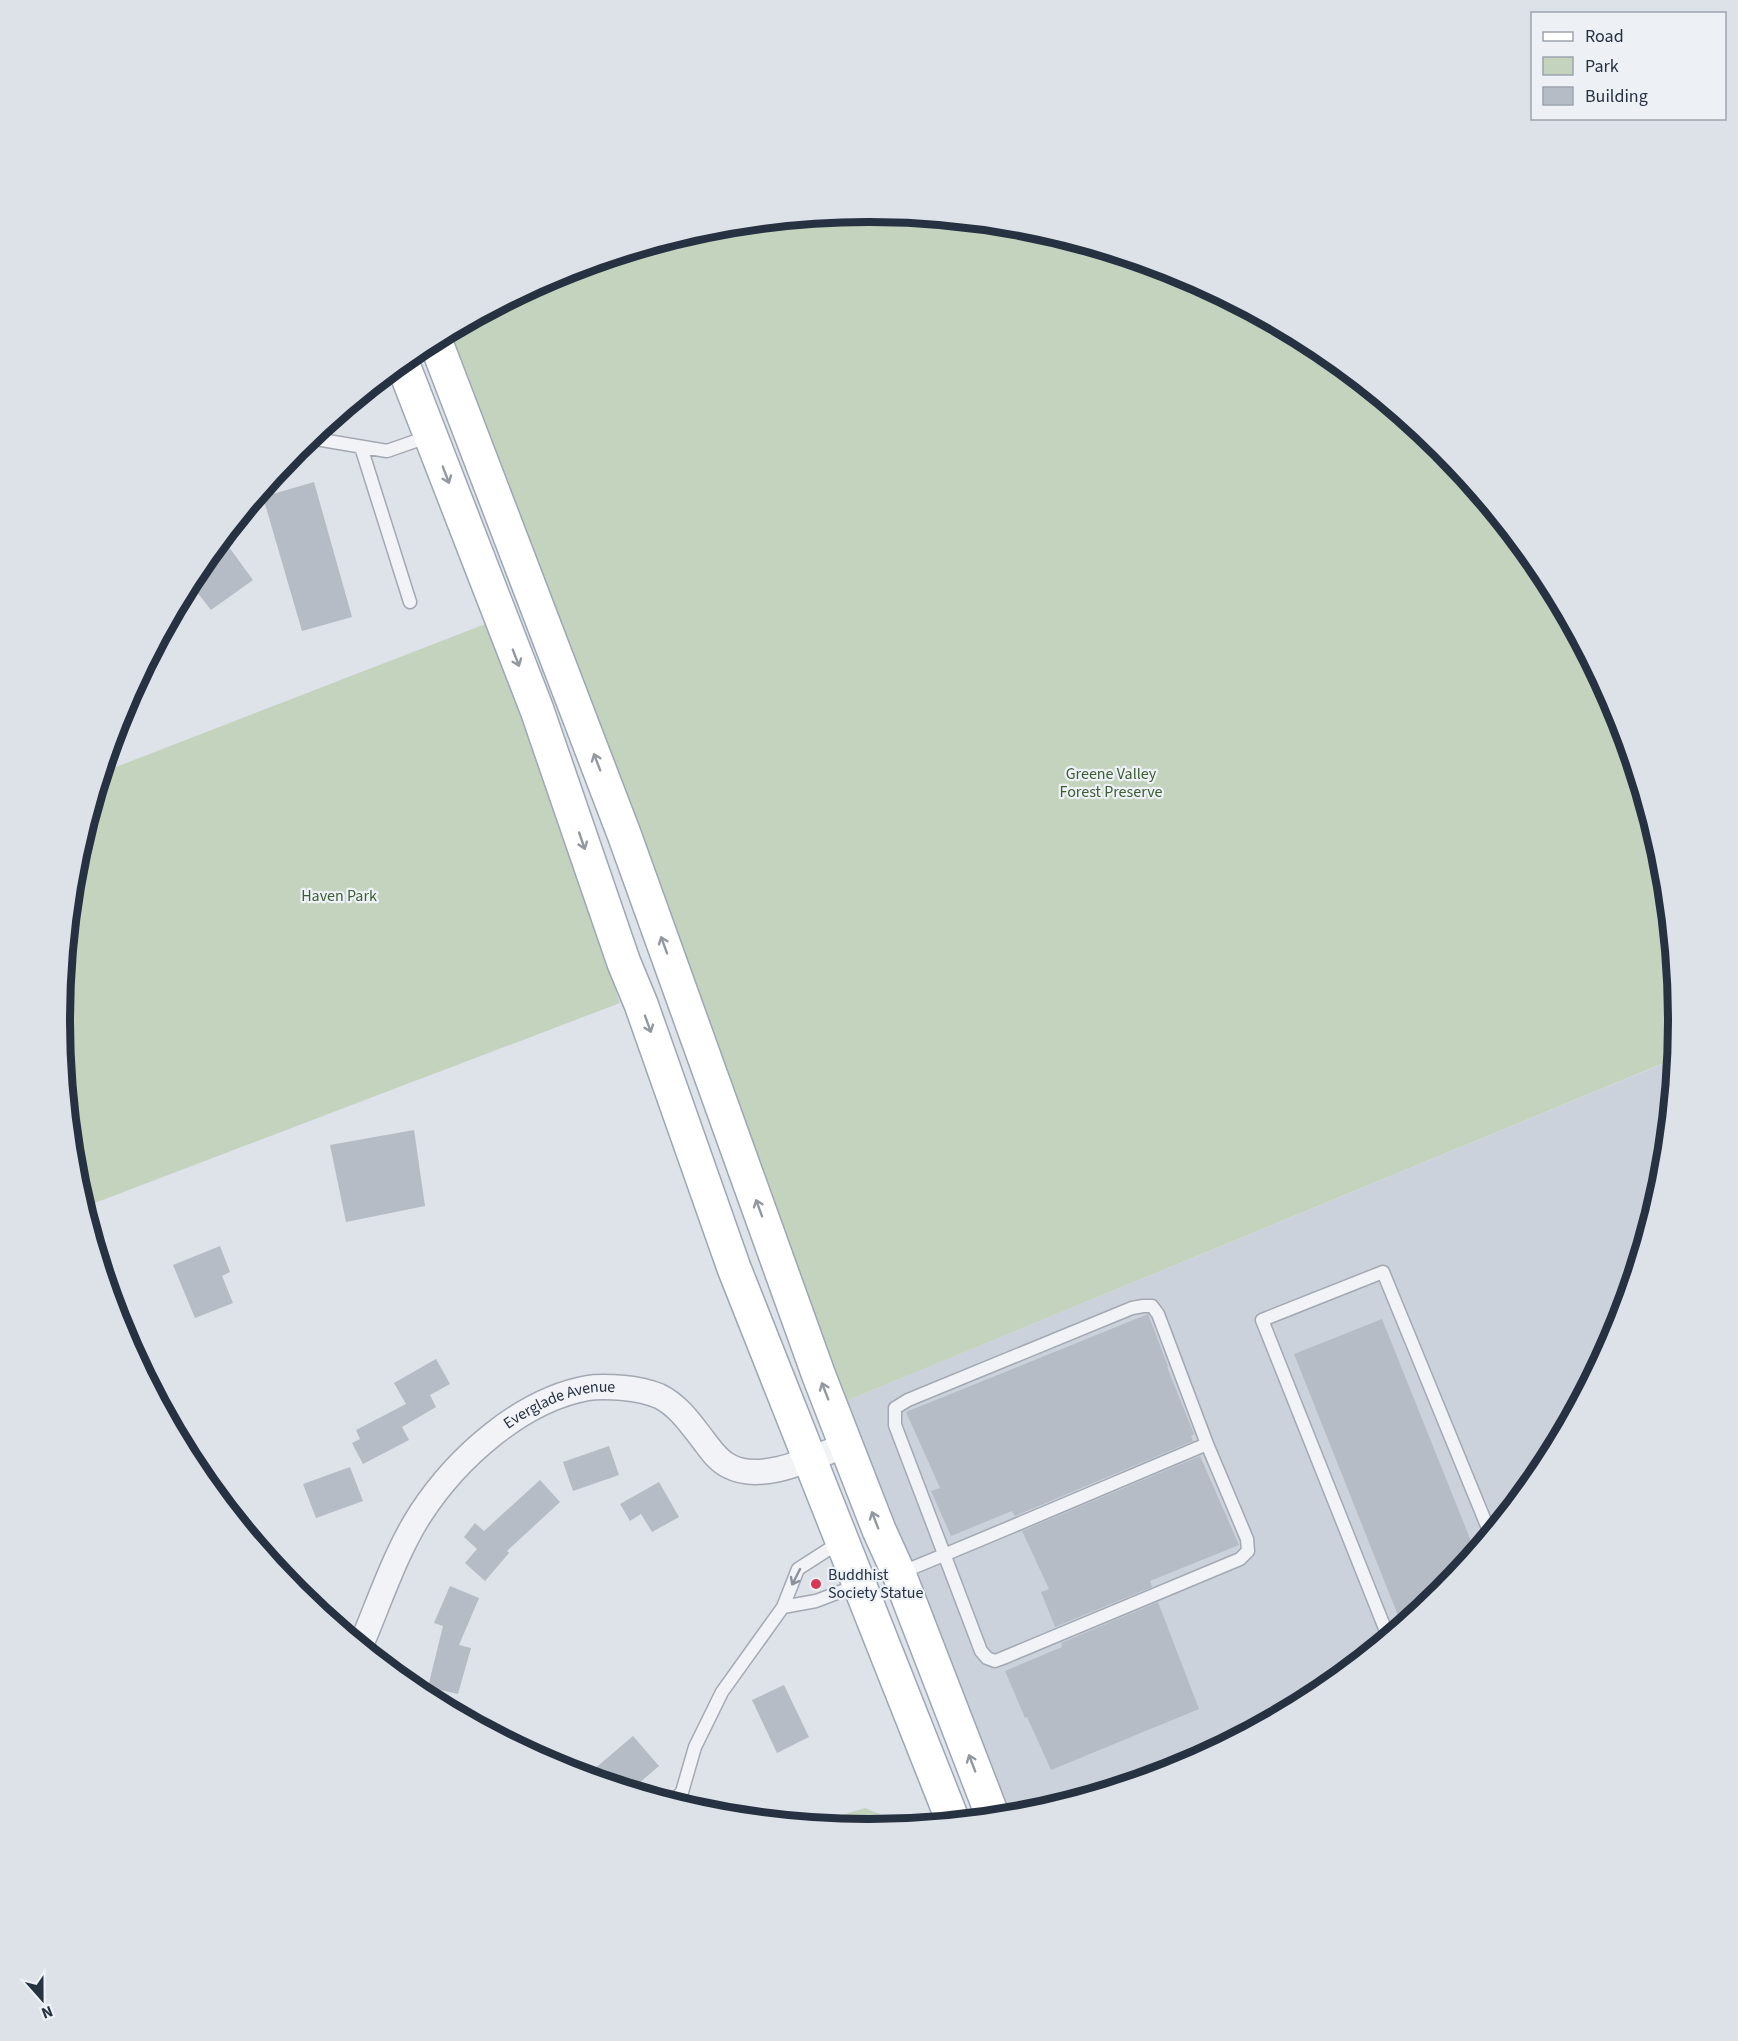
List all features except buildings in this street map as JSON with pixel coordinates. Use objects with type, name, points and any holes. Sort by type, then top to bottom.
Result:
[{"type":"main road","points":[[438,349],[624,834],[846,1446],[899,1574],[990,1809]]},
{"type":"main road","points":[[406,371],[537,710],[624,963],[645,1015],[734,1268],[950,1814]]},
{"type":"street","name":"Everglade Avenue","points":[[364,1638],[404,1545],[419,1515],[441,1483],[471,1453],[505,1426],[536,1406],[566,1393],[605,1387],[634,1389],[659,1396],[675,1407],[690,1422],[715,1455],[728,1466],[743,1472],[767,1472],[846,1446]]},
{"type":"lane","points":[[321,440],[387,451],[431,435]]},
{"type":"lane","points":[[361,447],[410,602]]},
{"type":"lane","points":[[1385,1629],[1263,1320],[1383,1272],[1487,1525]]},
{"type":"lane","points":[[1152,1306],[1158,1314],[1207,1444],[1247,1539],[1248,1551],[1240,1559],[995,1661],[987,1658],[981,1652],[943,1555],[895,1425],[896,1408],[908,1400],[1131,1308],[1152,1306]]},
{"type":"lane","points":[[899,1574],[1207,1444]]},
{"type":"lane","points":[[678,1796],[682,1792],[695,1747],[722,1692],[783,1607],[798,1569],[841,1541]]},
{"type":"lane","points":[[783,1607],[816,1601],[858,1585]]},
{"type":"shaded area","points":[[1666,1062],[1661,1125],[1652,1176],[1625,1277],[1607,1326],[1585,1374],[1561,1420],[1533,1464],[1502,1507],[1434,1585],[1355,1654],[1268,1712],[1222,1737],[1175,1758],[1126,1777],[1076,1792],[1000,1808],[846,1401]]},
{"type":"green space","name":"Greene Valley Forest Preserve","points":[[869,222],[921,224],[1025,237],[1076,249],[1126,264],[1222,304],[1313,357],[1355,387],[1434,456],[1469,494],[1502,534],[1561,621],[1607,715],[1625,764],[1640,814],[1661,916],[1668,1020],[1666,1062],[846,1401],[442,346],[516,304],[563,283],[612,264],[662,249],[713,237],[765,229]]},
{"type":"green space","name":"Haven Park","points":[[488,623],[620,1003],[93,1204],[77,1125],[72,1073],[70,1020],[72,968],[77,916],[86,865],[112,769]]},
{"type":"green space","points":[[865,1808],[890,1818],[869,1819],[833,1818]]},
{"type":"place","name":"Buddhist Society Statue","points":[[816,1584]]}]
